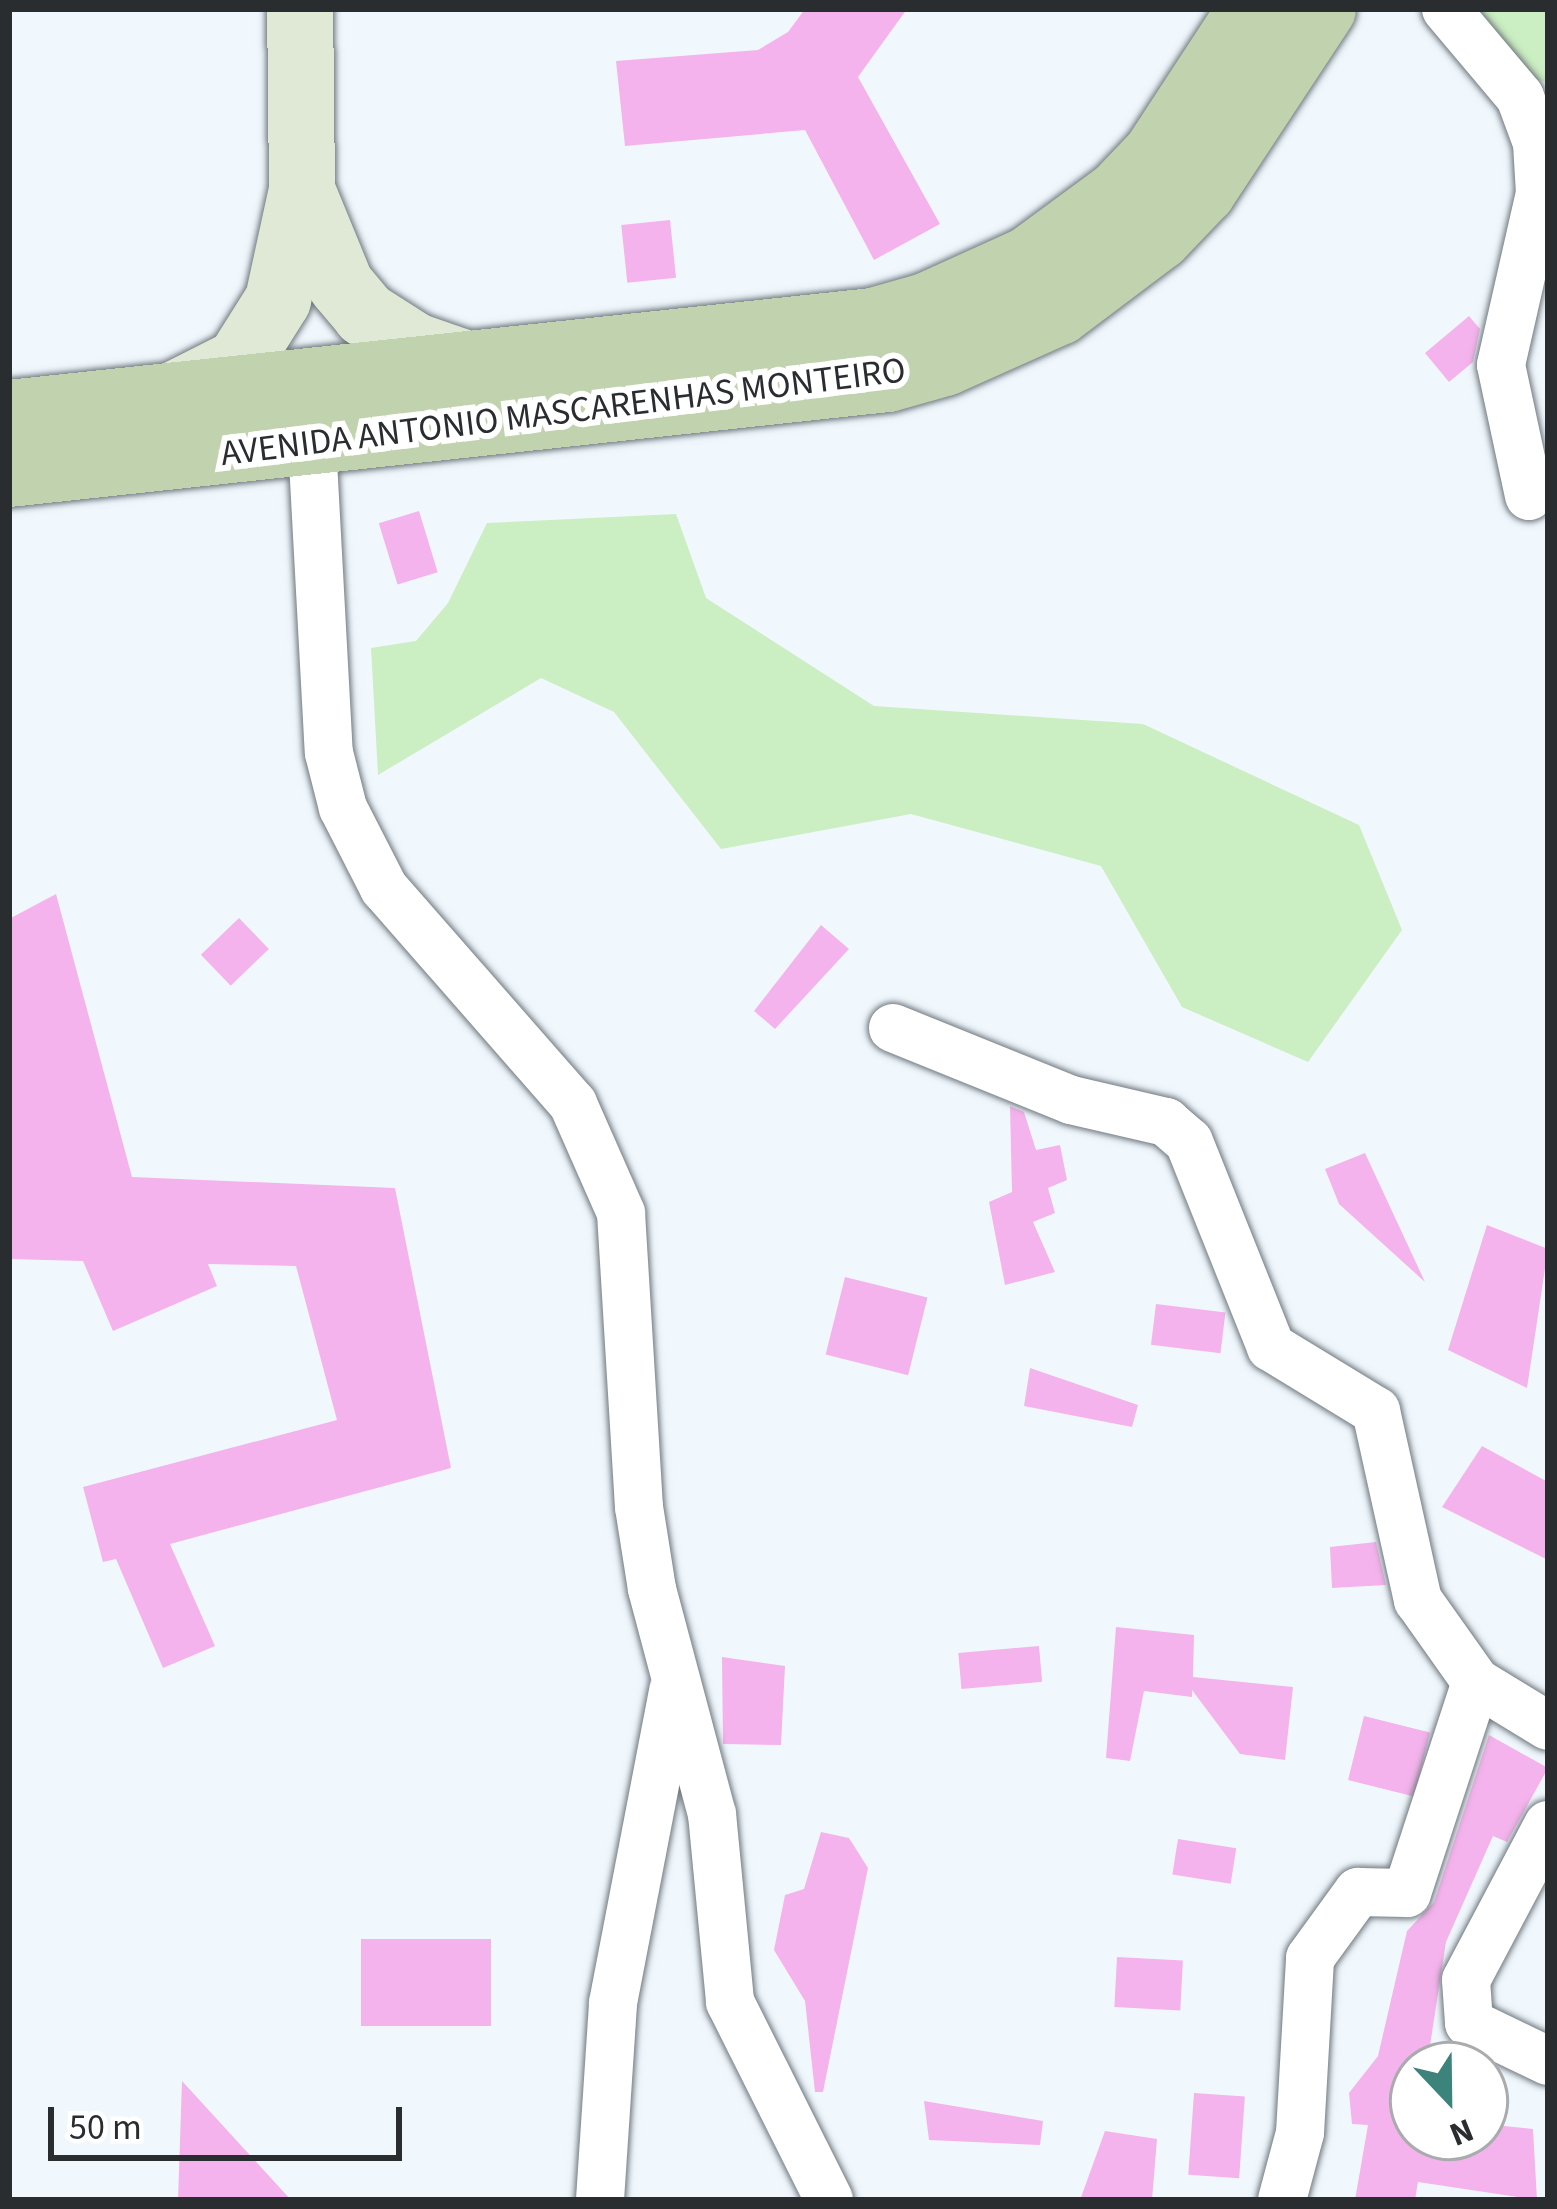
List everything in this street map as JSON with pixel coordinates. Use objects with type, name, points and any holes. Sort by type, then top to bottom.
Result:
[{"type":"main road","points":[[172,396],[239,362],[265,329],[302,190],[300,9]]},
{"type":"main road","name":"AVENIDA ANTONIO MASCARENHAS MONTEIRO","points":[[9,413],[873,322],[979,286],[1076,230],[1156,154],[1251,9]]},
{"type":"main road","name":"AVENIDA ANTONIO MASCARENHAS MONTEIRO","points":[[9,474],[887,379],[1003,340],[1111,277],[1203,191],[1323,9]]},
{"type":"main road","points":[[302,190],[340,286],[365,314],[415,346],[473,366]]},
{"type":"street","points":[[1446,9],[1520,97],[1538,143],[1540,193],[1501,365],[1529,496]]},
{"type":"street","points":[[312,442],[329,753],[343,808],[384,888],[573,1104],[621,1213],[639,1508],[675,1680],[712,1814],[730,2002],[829,2200]]},
{"type":"street","points":[[892,1028],[1071,1100],[1166,1122],[1189,1142],[1271,1347],[1376,1411],[1418,1600],[1476,1682],[1548,1726]]},
{"type":"street","points":[[600,2200],[613,2003],[675,1680]]},
{"type":"street","points":[[1282,2200],[1300,2133],[1310,1958],[1358,1892],[1407,1893],[1476,1682]]},
{"type":"street","points":[[1548,1825],[1466,1980],[1469,2023],[1548,2061]]},
{"type":"green space","points":[[1439,9],[1548,9],[1548,83],[1456,54]]},
{"type":"green space","points":[[676,514],[706,598],[874,706],[1143,724],[1359,825],[1402,930],[1308,1062],[1182,1007],[1101,866],[911,814],[721,849],[614,712],[541,678],[378,775],[371,648],[416,641],[448,603],[487,523]]},
{"type":"building","points":[[805,9],[907,9],[858,77],[940,224],[874,260],[805,130],[625,146],[616,61],[758,50],[788,32]]},
{"type":"building","points":[[670,220],[676,278],[627,283],[621,225]]},
{"type":"building","points":[[1469,316],[1480,329],[1473,362],[1449,382],[1425,353]]},
{"type":"building","points":[[419,511],[438,572],[398,584],[379,523]]},
{"type":"building","points":[[56,894],[132,1177],[395,1188],[451,1468],[170,1544],[215,1646],[163,1668],[116,1559],[103,1562],[83,1487],[337,1420],[296,1266],[208,1264],[217,1286],[113,1331],[83,1261],[9,1259],[9,919]]},
{"type":"building","points":[[239,918],[269,949],[231,986],[201,955]]},
{"type":"building","points":[[821,925],[849,949],[775,1029],[754,1011]]},
{"type":"building","points":[[1010,1106],[1024,1112],[1036,1150],[1060,1145],[1067,1180],[1048,1188],[1055,1213],[1033,1222],[1055,1272],[1005,1285],[989,1202],[1012,1192]]},
{"type":"building","points":[[1365,1153],[1425,1282],[1339,1204],[1325,1169]]},
{"type":"building","points":[[1487,1225],[1548,1249],[1527,1388],[1448,1350]]},
{"type":"building","points":[[845,1277],[927,1298],[908,1375],[826,1355]]},
{"type":"building","points":[[1156,1304],[1225,1313],[1220,1353],[1151,1345]]},
{"type":"building","points":[[1030,1368],[1138,1405],[1132,1427],[1024,1406]]},
{"type":"building","points":[[1482,1446],[1548,1482],[1548,1560],[1442,1507]]},
{"type":"building","points":[[1376,1542],[1386,1585],[1332,1588],[1330,1547]]},
{"type":"building","points":[[1116,1627],[1194,1635],[1193,1677],[1293,1687],[1285,1760],[1240,1754],[1192,1690],[1192,1697],[1144,1691],[1130,1761],[1106,1758]]},
{"type":"building","points":[[1039,1646],[1042,1682],[961,1689],[958,1653]]},
{"type":"building","points":[[722,1657],[785,1666],[781,1745],[723,1744]]},
{"type":"building","points":[[1364,1716],[1430,1732],[1414,1796],[1348,1780]]},
{"type":"building","points":[[1489,1735],[1548,1768],[1507,1842],[1493,1836],[1446,1942],[1431,2041],[1389,2041],[1389,2161],[1509,2161],[1509,2126],[1533,2129],[1537,2200],[1418,2182],[1415,2200],[1355,2200],[1368,2125],[1352,2124],[1349,2093],[1378,2056],[1407,1931],[1434,1902]]},
{"type":"building","points":[[821,1832],[849,1838],[868,1868],[823,2092],[815,2092],[805,2001],[774,1950],[785,1895],[804,1889]]},
{"type":"building","points":[[1178,1839],[1236,1848],[1231,1884],[1172,1875]]},
{"type":"building","points":[[361,1939],[491,1939],[491,2026],[361,2026]]},
{"type":"building","points":[[1117,1957],[1183,1960],[1180,2010],[1114,2007]]},
{"type":"building","points":[[182,2081],[291,2200],[178,2200]]},
{"type":"building","points":[[1194,2093],[1245,2097],[1239,2178],[1188,2175]]},
{"type":"building","points":[[924,2101],[1043,2121],[1040,2145],[929,2140]]},
{"type":"building","points":[[1105,2131],[1157,2139],[1152,2200],[1080,2200]]}]
